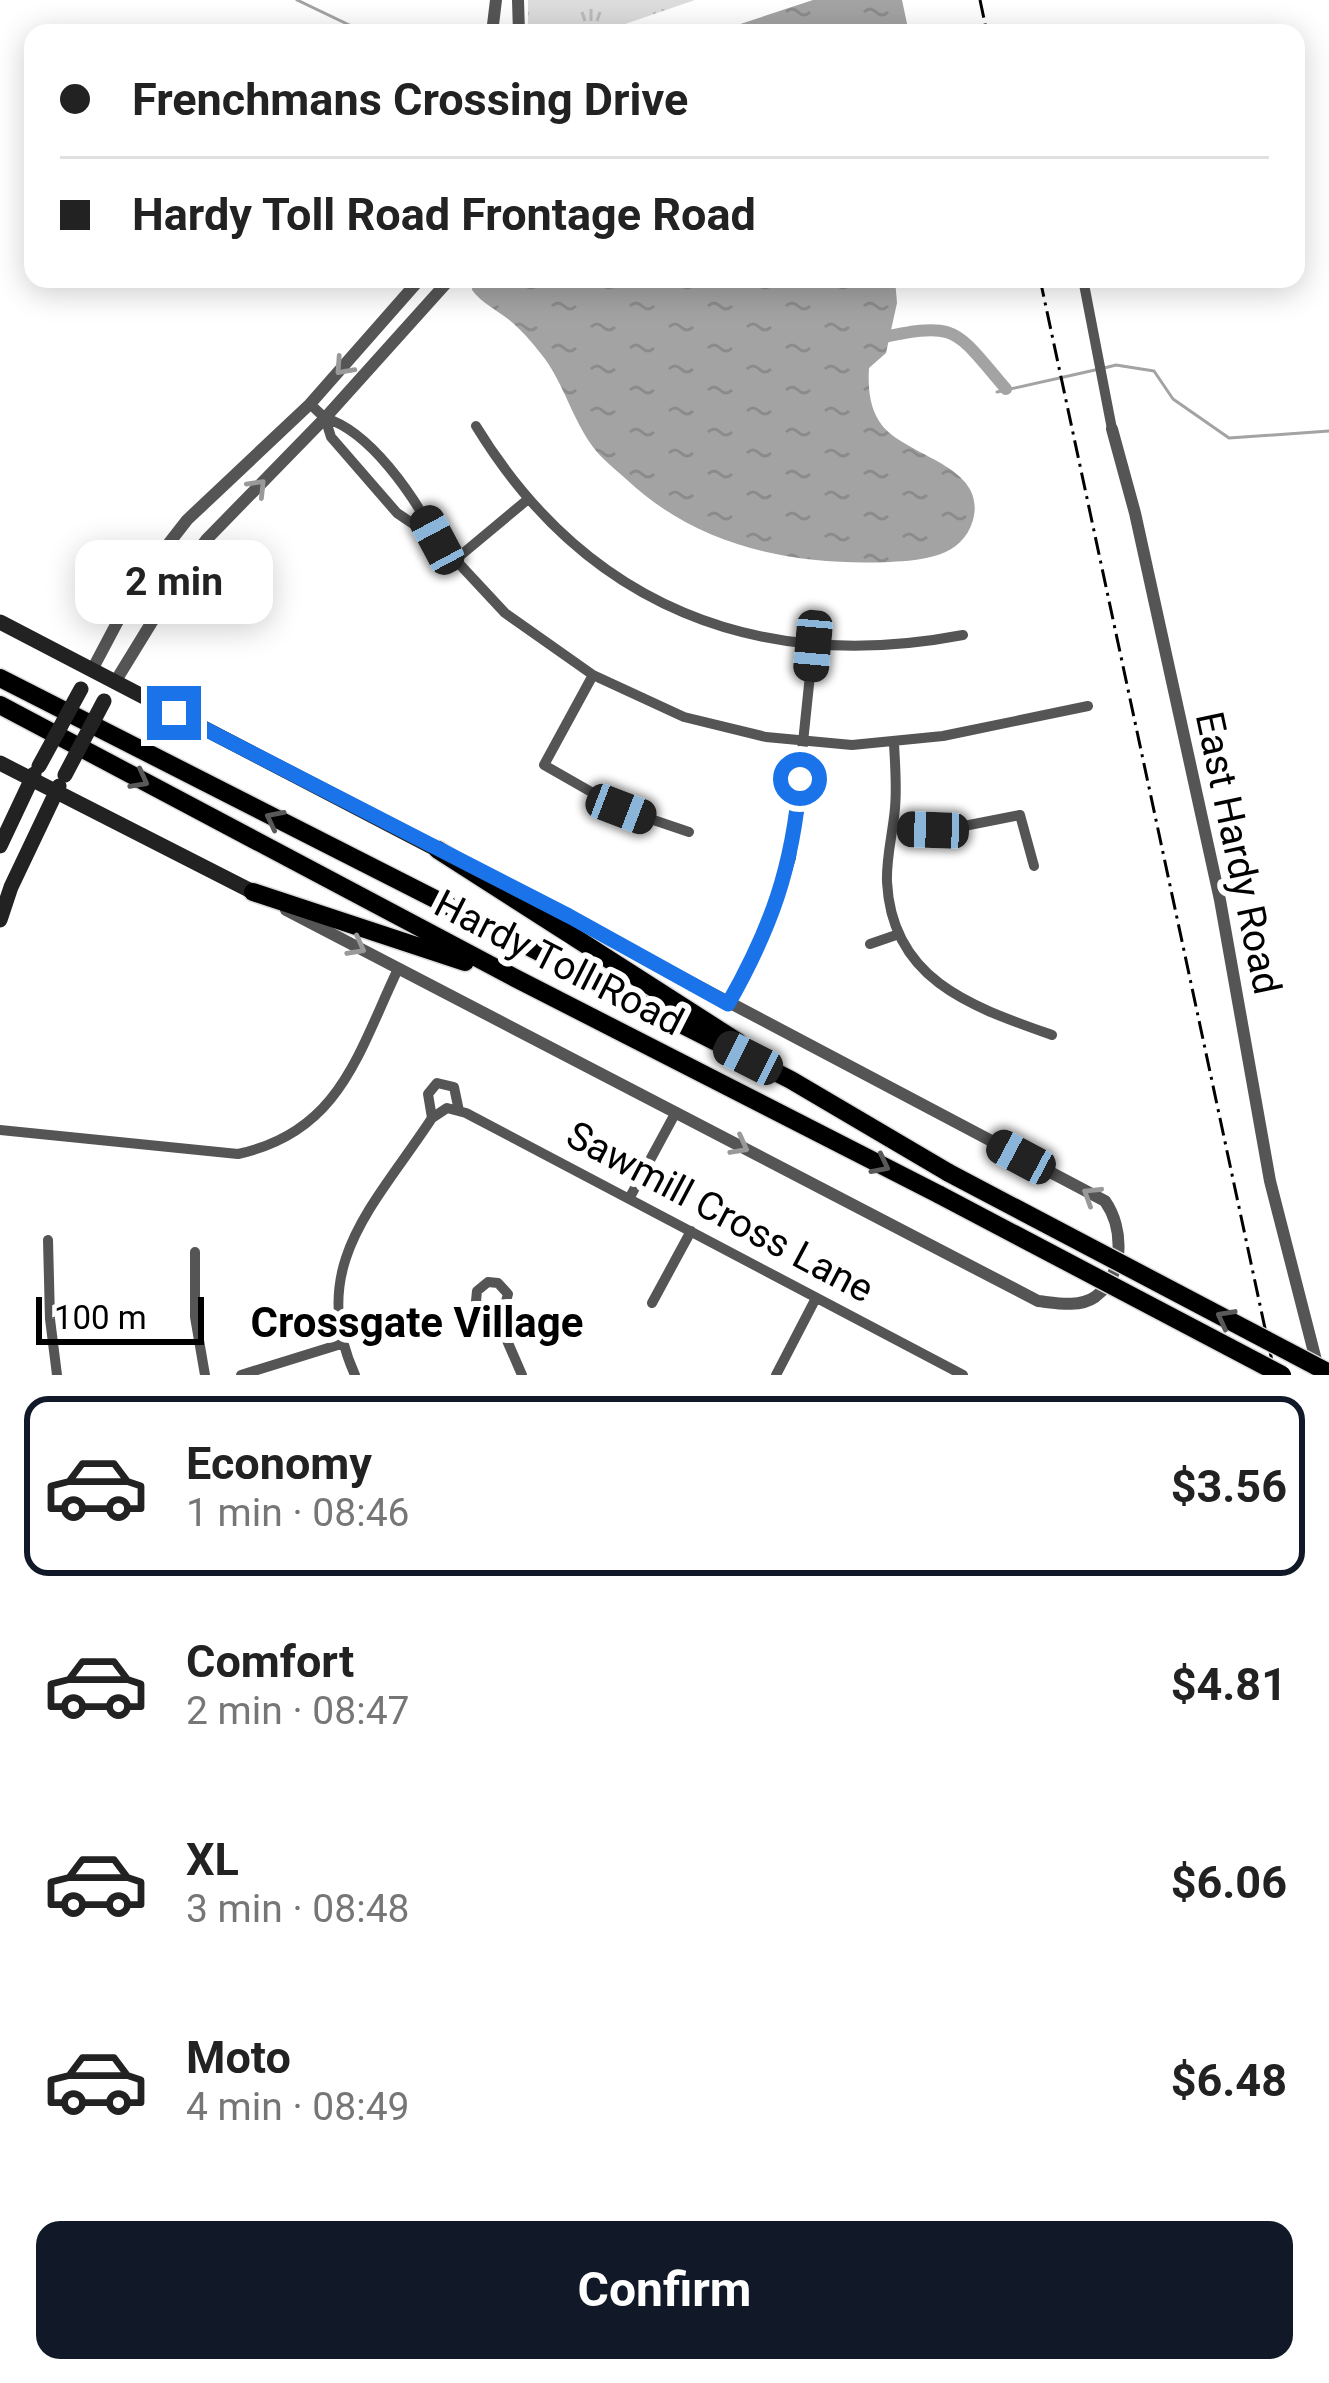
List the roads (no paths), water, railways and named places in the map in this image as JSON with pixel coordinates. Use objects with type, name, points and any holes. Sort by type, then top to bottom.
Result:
[{"type":"highway","name":"Hardy Toll Road","points":[[0,678],[791,1080],[950,1173],[1329,1373]]},
{"type":"highway","name":"Hardy Toll Road","points":[[0,705],[514,978],[1282,1375]]},
{"type":"highway","points":[[438,850],[700,1016],[791,1080]]},
{"type":"highway","points":[[253,892],[514,978]]},
{"type":"main road","points":[[0,622],[438,850]]},
{"type":"main road","points":[[0,846],[92,670]]},
{"type":"main road","points":[[0,920],[64,775],[115,682]]},
{"type":"main road","points":[[0,763],[35,772],[56,792],[253,892]]},
{"type":"street","points":[[92,670],[138,583],[187,520],[310,404],[412,288]]},
{"type":"street","points":[[115,682],[206,540],[442,288]]},
{"type":"street","name":"East Hardy Road","points":[[1085,288],[1112,429],[1135,513],[1220,900],[1270,1181],[1320,1375]]},
{"type":"street","points":[[310,404],[325,418],[349,425],[416,501],[437,540],[505,613],[593,675],[684,717],[803,742],[894,743],[1088,706]]},
{"type":"street","points":[[325,418],[331,437],[397,513],[437,540]]},
{"type":"street","points":[[476,426],[527,500],[580,550],[663,603],[745,633],[813,646],[888,647],[963,635]]},
{"type":"street","points":[[455,560],[527,500]]},
{"type":"street","points":[[187,520],[206,540]]},
{"type":"street","points":[[728,1004],[781,895],[794,837],[813,646]]},
{"type":"street","points":[[593,675],[544,765],[621,809],[688,832]]},
{"type":"street","points":[[894,743],[887,883],[898,934],[927,975],[946,991],[972,1006],[1052,1036]]},
{"type":"street","points":[[893,827],[959,827],[1021,815],[1034,866]]},
{"type":"street","points":[[253,892],[1038,1301],[1070,1305],[1094,1297],[1115,1270],[1120,1237],[1115,1215],[1105,1201],[438,850]]},
{"type":"street","points":[[870,944],[898,934]]},
{"type":"street","points":[[0,1130],[238,1154],[273,1146],[315,1115],[346,1079],[398,969]]},
{"type":"street","name":"Sawmill Cross Lane","points":[[432,1118],[428,1094],[437,1082],[454,1087],[453,1109],[630,1197],[963,1375]]},
{"type":"street","points":[[355,1375],[341,1344],[340,1266],[352,1239],[432,1118],[453,1109]]},
{"type":"street","points":[[630,1197],[676,1112]]},
{"type":"street","points":[[652,1304],[691,1231]]},
{"type":"street","points":[[48,1240],[57,1375]]},
{"type":"street","points":[[195,1252],[195,1317],[205,1375]]},
{"type":"street","points":[[776,1375],[816,1298]]},
{"type":"street","points":[[495,1313],[522,1375]]},
{"type":"street","points":[[241,1375],[341,1344]]},
{"type":"water","points":[[813,0],[902,0],[907,24],[740,24]]},
{"type":"water","points":[[896,288],[886,353],[869,368],[871,402],[890,433],[956,473],[968,486],[974,501],[968,533],[950,549],[927,558],[854,562],[749,548],[684,521],[654,502],[597,451],[545,359],[514,324],[472,290]]},
{"type":"waterway","points":[[297,0],[347,24]]},
{"type":"waterway","points":[[875,339],[923,330],[952,334],[975,352],[1006,389]]},
{"type":"waterway","points":[[1104,368],[1116,365],[1154,371],[1173,399],[1229,438],[1329,431]]},
{"type":"waterway","points":[[997,392],[1095,370]]},
{"type":"railway","points":[[980,0],[985,24]]},
{"type":"railway","points":[[1042,288],[1275,1375]]},
{"type":"district","name":"Crossgate Village","points":[[417,1322]]}]
